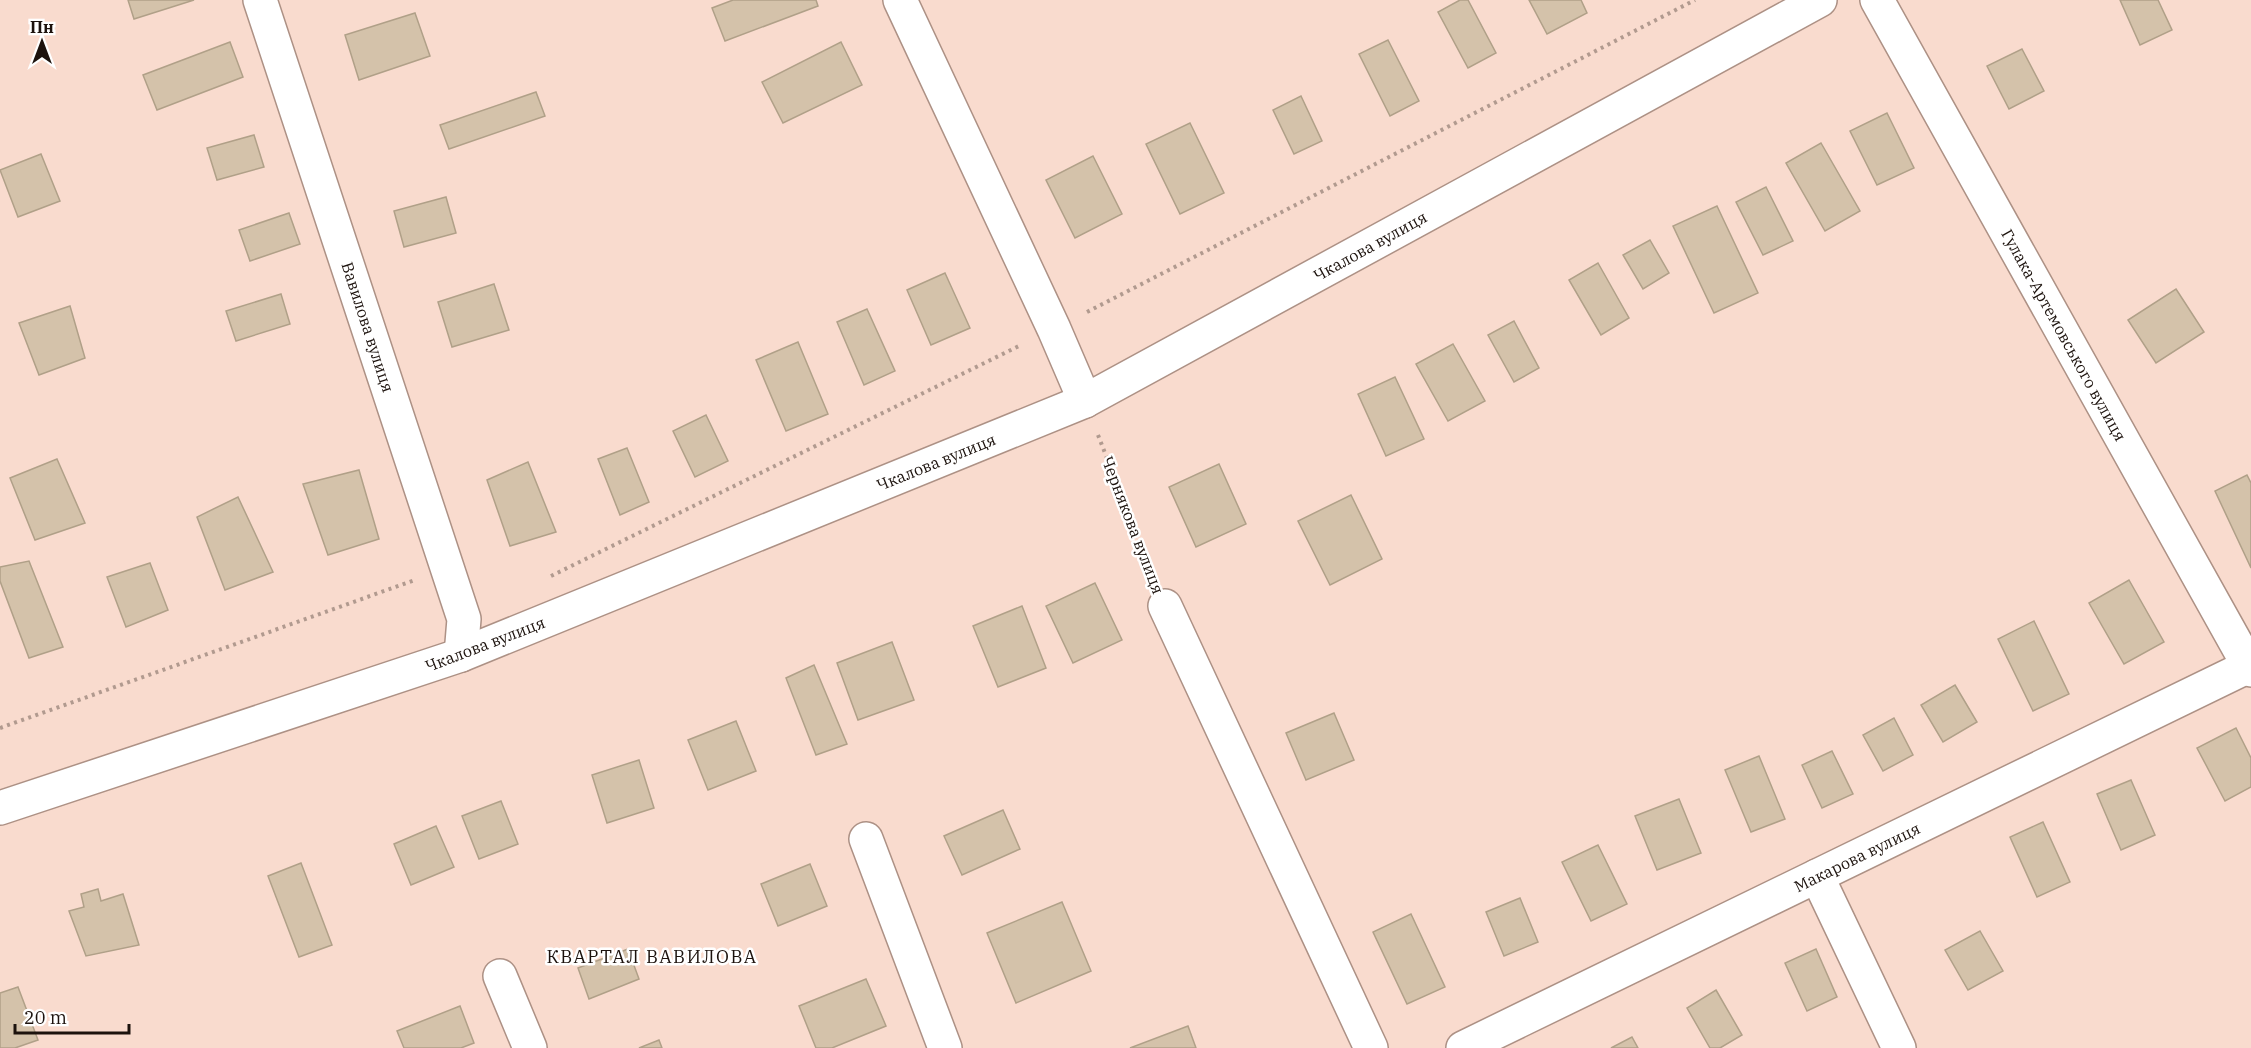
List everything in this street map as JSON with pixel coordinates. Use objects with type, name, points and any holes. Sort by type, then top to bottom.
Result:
[{"type":"street","name":"Вавилова вулиця","points":[[260,0],[464,619],[461,655]]},
{"type":"street","points":[[900,0],[1054,329],[1085,401]]},
{"type":"street","name":"Чкалова вулиця","points":[[0,808],[461,655],[1085,401],[1820,0]]},
{"type":"street","name":"Гулака-Артемовського вулиця","points":[[1877,0],[2250,667]]},
{"type":"street","name":"Чернякова вулиця","points":[[1165,606],[1371,1048]]},
{"type":"street","name":"Макарова вулиця","points":[[1463,1048],[2250,667]]},
{"type":"street","points":[[866,838],[945,1048]]},
{"type":"street","points":[[1817,876],[1899,1048]]},
{"type":"street","points":[[500,976],[530,1048]]},
{"type":"path","points":[[550,577],[1054,329],[1695,0]]},
{"type":"path","name":"Чернякова вулиця","points":[[1085,401],[1165,606]]},
{"type":"path","points":[[0,728],[448,568]]},
{"type":"building","points":[[128,0],[194,0],[134,19]]},
{"type":"building","points":[[733,0],[816,0],[818,6],[725,41],[712,8]]},
{"type":"building","points":[[1460,0],[1468,0],[1496,53],[1468,68],[1438,12]]},
{"type":"building","points":[[1529,0],[1581,0],[1587,13],[1547,34]]},
{"type":"building","points":[[2120,0],[2158,0],[2172,30],[2140,45]]},
{"type":"building","points":[[415,13],[430,56],[359,80],[345,35]]},
{"type":"building","points":[[1388,40],[1419,101],[1390,116],[1359,54]]},
{"type":"building","points":[[230,42],[243,77],[157,110],[143,75]]},
{"type":"building","points":[[841,42],[862,85],[783,123],[762,82]]},
{"type":"building","points":[[2022,49],[2044,91],[2009,109],[1987,66]]},
{"type":"building","points":[[536,92],[545,116],[449,149],[440,125]]},
{"type":"building","points":[[1301,96],[1322,141],[1294,154],[1273,110]]},
{"type":"building","points":[[1887,113],[1914,168],[1877,185],[1850,131]]},
{"type":"building","points":[[1190,123],[1224,193],[1180,214],[1146,144]]},
{"type":"building","points":[[254,135],[264,167],[217,180],[207,148]]},
{"type":"building","points":[[1821,143],[1860,211],[1825,231],[1786,163]]},
{"type":"building","points":[[41,154],[60,201],[18,217],[0,170]]},
{"type":"building","points":[[1093,156],[1122,214],[1075,238],[1046,180]]},
{"type":"building","points":[[1766,187],[1793,241],[1763,255],[1736,202]]},
{"type":"building","points":[[446,197],[456,233],[404,247],[394,211]]},
{"type":"building","points":[[1717,206],[1758,293],[1714,313],[1673,226]]},
{"type":"building","points":[[289,213],[300,244],[250,261],[239,230]]},
{"type":"building","points":[[1650,240],[1669,273],[1643,289],[1623,255]]},
{"type":"building","points":[[1598,263],[1629,318],[1601,335],[1569,280]]},
{"type":"building","points":[[945,273],[970,328],[931,345],[907,290]]},
{"type":"building","points":[[494,284],[509,330],[452,347],[438,302]]},
{"type":"building","points":[[2176,289],[2204,332],[2156,363],[2128,320]]},
{"type":"building","points":[[281,294],[290,324],[236,341],[226,311]]},
{"type":"building","points":[[70,306],[85,358],[39,375],[19,323]]},
{"type":"building","points":[[867,309],[895,371],[864,385],[837,322]]},
{"type":"building","points":[[1514,321],[1539,368],[1514,382],[1488,335]]},
{"type":"building","points":[[798,342],[828,414],[786,431],[756,360]]},
{"type":"building","points":[[1453,344],[1485,401],[1448,421],[1416,364]]},
{"type":"building","points":[[1395,377],[1424,439],[1386,456],[1358,394]]},
{"type":"building","points":[[706,415],[728,461],[695,477],[673,431]]},
{"type":"building","points":[[627,448],[649,502],[620,515],[598,459]]},
{"type":"building","points":[[57,459],[85,523],[35,540],[10,478]]},
{"type":"building","points":[[528,462],[556,532],[510,546],[487,480]]},
{"type":"building","points":[[1219,464],[1246,524],[1196,547],[1169,487]]},
{"type":"building","points":[[359,470],[379,539],[328,555],[303,484]]},
{"type":"building","points":[[2247,475],[2251,483],[2251,568],[2215,491]]},
{"type":"building","points":[[1351,495],[1382,559],[1330,585],[1298,521]]},
{"type":"building","points":[[238,497],[273,572],[225,590],[197,517]]},
{"type":"building","points":[[29,561],[63,647],[29,658],[0,581],[0,567]]},
{"type":"building","points":[[150,563],[168,610],[126,627],[107,577]]},
{"type":"building","points":[[2129,580],[2164,642],[2124,664],[2089,603]]},
{"type":"building","points":[[1095,583],[1122,640],[1073,663],[1046,606]]},
{"type":"building","points":[[1022,606],[1046,668],[998,687],[973,626]]},
{"type":"building","points":[[2034,621],[2069,694],[2033,711],[1998,639]]},
{"type":"building","points":[[892,642],[914,700],[858,720],[837,663]]},
{"type":"building","points":[[814,665],[847,744],[816,755],[786,678]]},
{"type":"building","points":[[1955,685],[1977,722],[1943,742],[1921,705]]},
{"type":"building","points":[[1334,713],[1354,760],[1306,780],[1286,733]]},
{"type":"building","points":[[1894,718],[1913,755],[1883,771],[1863,735]]},
{"type":"building","points":[[736,721],[756,771],[708,790],[688,740]]},
{"type":"building","points":[[2236,728],[2251,758],[2251,787],[2225,801],[2197,748]]},
{"type":"building","points":[[1832,751],[1853,794],[1822,808],[1802,765]]},
{"type":"building","points":[[1759,756],[1785,819],[1751,832],[1725,770]]},
{"type":"building","points":[[639,760],[654,808],[607,823],[592,775]]},
{"type":"building","points":[[2131,780],[2155,835],[2121,850],[2097,794]]},
{"type":"building","points":[[1679,799],[1701,853],[1657,870],[1635,816]]},
{"type":"building","points":[[501,801],[518,844],[479,859],[462,816]]},
{"type":"building","points":[[1003,810],[1020,849],[962,875],[944,836]]},
{"type":"building","points":[[2043,822],[2070,882],[2037,897],[2010,837]]},
{"type":"building","points":[[436,826],[454,867],[411,885],[394,844]]},
{"type":"building","points":[[1598,845],[1627,904],[1591,921],[1562,862]]},
{"type":"building","points":[[301,863],[332,945],[299,957],[268,876]]},
{"type":"building","points":[[810,864],[827,906],[778,926],[761,884]]},
{"type":"building","points":[[98,889],[101,901],[123,894],[139,945],[86,956],[69,911],[84,907],[81,894]]},
{"type":"building","points":[[1520,898],[1538,942],[1504,956],[1486,912]]},
{"type":"building","points":[[1062,902],[1091,971],[1016,1003],[987,933]]},
{"type":"building","points":[[1411,914],[1445,987],[1407,1004],[1373,932]]},
{"type":"building","points":[[1980,931],[2003,971],[1968,990],[1945,950]]},
{"type":"building","points":[[628,949],[639,979],[589,999],[578,968]]},
{"type":"building","points":[[1816,949],[1837,997],[1807,1011],[1785,963]]},
{"type":"building","points":[[866,979],[886,1026],[832,1048],[816,1048],[799,1006]]},
{"type":"building","points":[[18,987],[38,1040],[15,1048],[0,1048],[0,993]]},
{"type":"building","points":[[1716,990],[1742,1035],[1720,1048],[1710,1048],[1687,1008]]},
{"type":"building","points":[[460,1006],[474,1043],[461,1048],[404,1048],[397,1031]]},
{"type":"building","points":[[1188,1026],[1196,1048],[1130,1048]]},
{"type":"building","points":[[1632,1037],[1638,1048],[1611,1048]]},
{"type":"building","points":[[659,1040],[662,1048],[639,1048]]},
{"type":"district","name":"КВАРТАЛ ВАВИЛОВА","points":[[652,956]]}]
